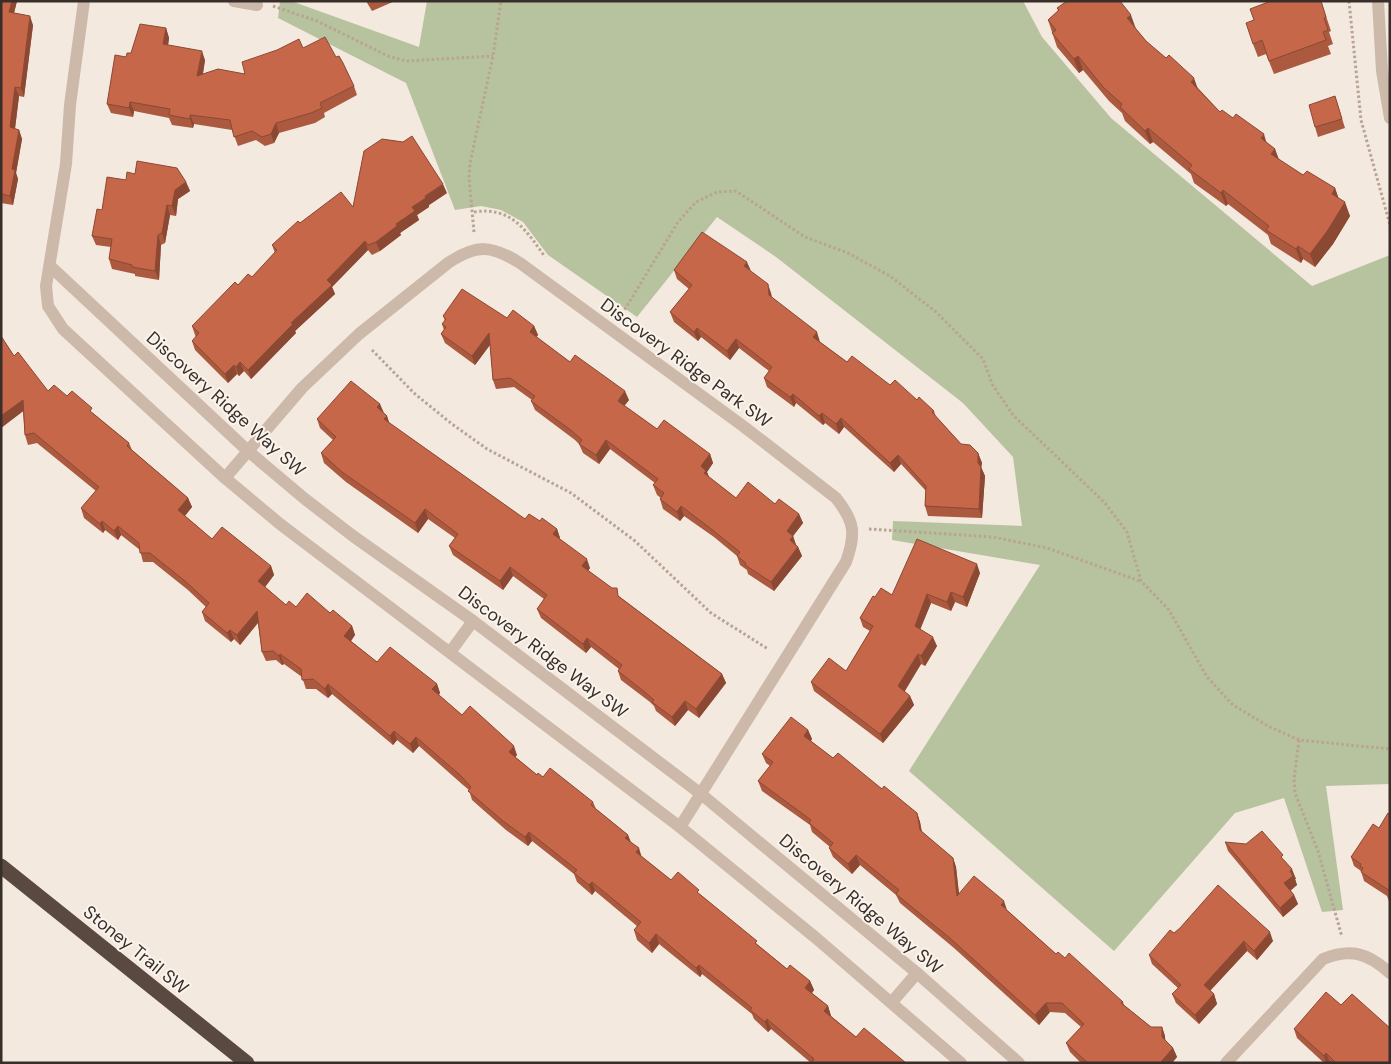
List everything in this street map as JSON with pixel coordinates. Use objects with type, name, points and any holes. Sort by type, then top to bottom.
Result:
[{"type":"highway","name":"Stoney Trail SW","points":[[1,866],[247,1063]]},
{"type":"street","points":[[84,1],[70,105],[66,164],[46,286],[48,306],[62,329],[225,478],[344,574],[451,651],[680,827],[892,1002],[961,1063]]},
{"type":"street","points":[[234,1],[257,5]]},
{"type":"street","points":[[1378,1],[1382,71],[1390,118]]},
{"type":"street","name":"Discovery Ridge Park SW","points":[[225,478],[302,388],[359,334],[448,262],[464,252],[487,248],[501,251],[520,263],[751,432],[836,498],[848,514],[853,527]]},
{"type":"street","name":"Discovery Ridge Way SW","points":[[50,266],[248,451],[353,536],[472,621],[701,794],[918,973],[1020,1063]]},
{"type":"street","points":[[680,827],[846,562],[852,545],[853,527]]},
{"type":"street","points":[[451,651],[472,621]]},
{"type":"street","points":[[1226,1063],[1313,966],[1323,958],[1345,953],[1370,957],[1390,974]]},
{"type":"street","points":[[892,1002],[918,973]]},
{"type":"path","points":[[501,1],[493,56],[470,163],[469,178],[474,212],[490,212],[514,220],[524,227],[546,258]]},
{"type":"path","points":[[1348,1],[1362,120],[1390,225]]},
{"type":"path","points":[[257,5],[284,8],[318,22],[388,56],[406,60],[493,56]]},
{"type":"path","points":[[615,308],[622,313],[678,222],[696,202],[717,192],[736,191],[805,237],[848,253],[890,276],[936,312],[982,359],[992,384],[1013,415],[1104,502],[1127,532],[1141,581]]},
{"type":"path","points":[[372,350],[415,394],[452,424],[487,449],[572,493],[635,541],[711,613],[768,649]]},
{"type":"path","points":[[853,527],[1002,539],[1047,548],[1141,581],[1169,610],[1207,677],[1218,690],[1247,715],[1299,740],[1390,749]]},
{"type":"path","points":[[1299,740],[1294,779],[1295,793],[1318,851],[1336,912],[1345,953]]},
{"type":"green space","points":[[280,1],[291,1],[419,47],[427,1],[1023,1],[1042,37],[1111,118],[1312,286],[1390,255],[1390,784],[1326,786],[1343,910],[1322,912],[1284,798],[1235,813],[1114,951],[909,771],[1040,565],[892,540],[893,521],[1022,526],[1013,457],[963,403],[776,257],[717,217],[637,317],[548,255],[523,222],[501,210],[481,206],[455,210],[406,83],[278,18]]},
{"type":"building","points":[[1,1],[12,1],[9,12],[30,16],[21,88],[15,87],[10,127],[19,130],[12,169],[15,170],[10,196],[1,194]]},
{"type":"building","points":[[1067,1],[1120,1],[1131,15],[1127,18],[1146,41],[1166,58],[1169,55],[1194,78],[1191,82],[1220,112],[1222,110],[1233,118],[1236,114],[1264,134],[1261,138],[1275,149],[1271,154],[1303,175],[1307,171],[1335,188],[1332,194],[1345,202],[1328,230],[1310,254],[1298,246],[1296,249],[1266,230],[1269,226],[1223,190],[1221,193],[1189,169],[1192,165],[1148,128],[1145,131],[1120,107],[1122,104],[1104,88],[1078,56],[1074,59],[1052,33],[1056,30],[1048,20],[1059,10],[1057,8]]},
{"type":"building","points":[[1271,1],[1321,1],[1328,30],[1323,32],[1326,40],[1269,61],[1262,40],[1253,44],[1246,23],[1254,20],[1250,9]]},
{"type":"building","points":[[140,24],[166,28],[163,44],[202,51],[197,76],[218,69],[245,74],[242,62],[277,50],[299,39],[303,48],[325,37],[336,57],[339,56],[354,86],[320,103],[322,108],[276,123],[271,134],[262,137],[252,131],[234,137],[230,120],[190,115],[190,119],[169,115],[170,109],[130,102],[129,108],[107,104],[115,55],[126,57],[127,53],[131,53]]},
{"type":"building","points":[[1335,96],[1342,119],[1315,127],[1309,105]]},
{"type":"building","points":[[412,136],[443,184],[412,207],[415,211],[396,224],[397,226],[376,242],[368,245],[365,241],[327,280],[332,285],[291,323],[293,324],[248,370],[240,362],[225,374],[192,341],[199,333],[192,326],[235,282],[238,285],[248,274],[252,277],[277,250],[272,245],[298,221],[300,223],[341,192],[353,207],[364,151],[382,139],[403,142]]},
{"type":"building","points":[[137,161],[177,168],[186,182],[175,190],[172,206],[167,205],[162,233],[158,235],[155,271],[132,267],[132,265],[109,259],[112,239],[92,236],[97,209],[102,210],[107,177],[126,180],[127,172],[135,174]]},
{"type":"building","points":[[702,232],[747,262],[744,266],[768,284],[769,295],[817,332],[813,337],[847,362],[852,356],[890,385],[895,380],[917,400],[919,397],[934,411],[932,412],[961,444],[970,445],[978,453],[978,463],[981,467],[979,509],[925,506],[926,486],[898,455],[890,463],[841,418],[836,424],[822,413],[819,416],[793,394],[790,397],[764,378],[772,367],[736,339],[727,351],[697,328],[694,332],[670,312],[692,285],[674,270]]},
{"type":"building","points":[[462,289],[507,318],[513,310],[534,326],[530,332],[570,362],[575,355],[625,391],[618,401],[657,429],[664,420],[710,454],[701,466],[706,471],[704,473],[736,498],[748,482],[775,504],[779,499],[799,514],[787,531],[793,536],[790,540],[798,547],[771,582],[745,565],[746,563],[737,556],[740,552],[681,506],[677,512],[660,499],[664,493],[653,485],[658,479],[606,440],[596,455],[579,444],[582,440],[572,431],[531,401],[535,396],[510,378],[493,380],[489,333],[472,356],[441,334],[446,327],[442,324],[446,319],[443,316]]},
{"type":"building","points":[[1,336],[14,356],[18,352],[48,391],[54,385],[67,396],[72,391],[92,408],[90,411],[129,443],[127,446],[188,498],[178,510],[212,539],[222,527],[271,566],[258,581],[286,605],[289,601],[296,607],[307,593],[330,613],[333,610],[352,626],[344,636],[377,662],[390,647],[437,684],[432,689],[462,715],[470,706],[514,746],[509,752],[537,775],[538,773],[543,777],[550,768],[593,802],[591,805],[628,835],[625,838],[639,848],[636,852],[671,880],[678,872],[699,890],[697,892],[757,941],[755,943],[787,969],[790,965],[810,981],[805,988],[828,1006],[824,1011],[856,1037],[864,1028],[906,1063],[811,1063],[814,1059],[767,1019],[765,1022],[750,1010],[752,1008],[699,965],[696,968],[656,934],[649,943],[634,930],[641,922],[592,882],[589,885],[574,873],[577,870],[529,832],[525,837],[503,821],[468,791],[471,787],[460,775],[416,737],[410,744],[394,731],[390,736],[328,684],[325,689],[313,679],[302,680],[301,669],[280,654],[279,656],[273,651],[262,652],[257,611],[237,635],[230,630],[227,633],[202,612],[209,603],[185,581],[150,553],[140,553],[139,543],[118,526],[114,531],[102,521],[100,524],[81,508],[99,487],[34,433],[25,435],[23,400],[1,416]]},
{"type":"building","points":[[351,381],[380,404],[377,407],[387,416],[384,419],[525,519],[529,514],[540,521],[542,518],[557,529],[553,534],[587,559],[582,566],[612,588],[617,588],[618,596],[722,674],[696,709],[685,701],[672,717],[652,702],[654,700],[618,671],[622,665],[587,638],[583,644],[537,609],[547,595],[510,567],[500,581],[449,546],[458,534],[425,509],[415,523],[342,472],[321,453],[336,437],[317,419]]},
{"type":"building","points":[[917,539],[977,564],[963,597],[951,592],[947,602],[927,594],[915,626],[933,637],[921,656],[918,654],[898,686],[910,696],[880,734],[811,682],[829,658],[846,671],[873,626],[860,618],[873,596],[875,597],[881,588],[892,595]]},
{"type":"building","points":[[791,717],[808,730],[804,736],[833,758],[838,753],[882,789],[884,786],[917,813],[920,830],[953,858],[957,896],[974,876],[1004,901],[1001,905],[1056,954],[1058,952],[1065,958],[1069,953],[1123,1002],[1121,1003],[1151,1027],[1162,1027],[1162,1037],[1173,1048],[1160,1063],[1088,1063],[1066,1043],[1084,1024],[1062,1003],[1046,1003],[1035,1015],[951,939],[896,894],[899,890],[856,855],[848,864],[829,848],[833,843],[809,823],[811,820],[758,781],[773,762],[762,754]]},
{"type":"building","points":[[1388,813],[1390,814],[1390,891],[1361,872],[1363,868],[1360,866],[1361,864],[1351,857],[1373,824],[1379,828]]},
{"type":"building","points":[[1262,831],[1283,855],[1281,857],[1292,869],[1290,871],[1293,876],[1284,883],[1294,895],[1280,908],[1225,842],[1246,844]]},
{"type":"building","points":[[1218,885],[1270,932],[1254,951],[1244,941],[1204,985],[1214,994],[1195,1015],[1172,994],[1181,985],[1149,955],[1170,930],[1174,933],[1180,928]]},
{"type":"building","points":[[1326,992],[1341,1005],[1352,994],[1390,1028],[1390,1063],[1336,1063],[1326,1053],[1324,1056],[1294,1029]]}]
